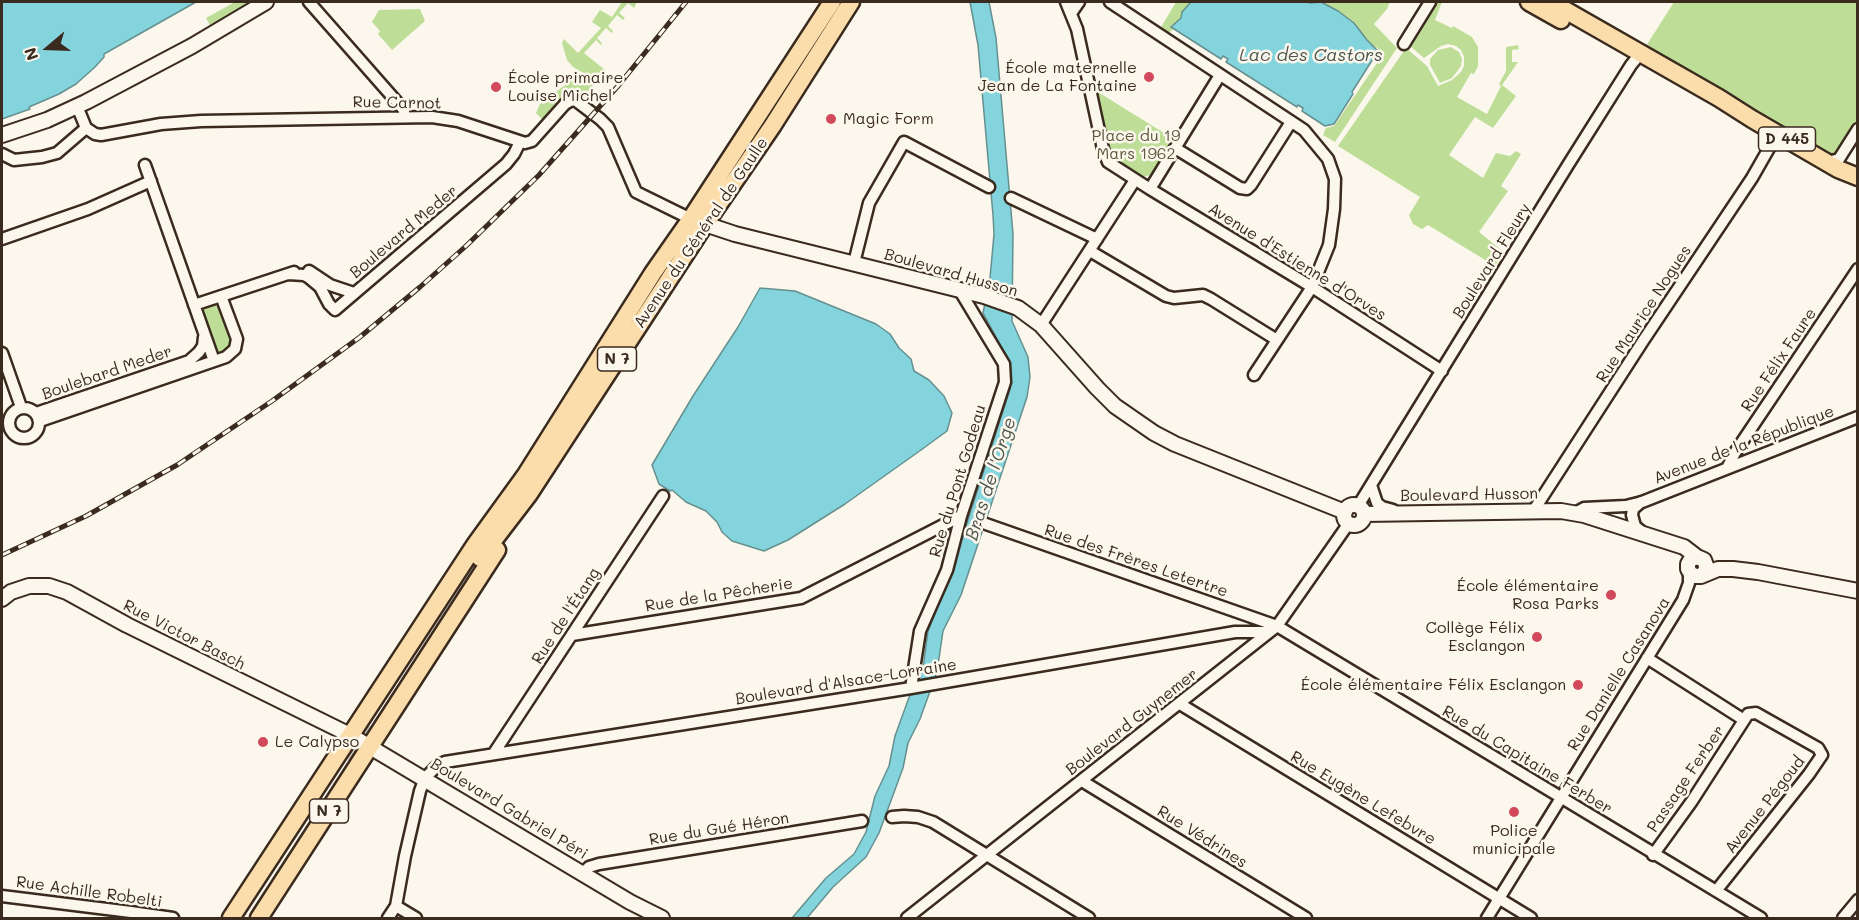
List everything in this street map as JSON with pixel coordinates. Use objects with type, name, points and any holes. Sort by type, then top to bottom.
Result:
[{"type":"main road","name":"Avenue du Général de Gaulle","points":[[250,916],[371,747],[511,527],[529,494],[832,2]]},
{"type":"main road","name":"Avenue du Général de Gaulle","points":[[374,721],[480,558],[525,476],[653,273],[698,222],[773,125],[851,2]]},
{"type":"main road","name":"D 445","points":[[1529,2],[1551,5],[1621,40],[1641,54],[1833,160],[1838,169],[1857,177]]},
{"type":"main road","name":"D 445","points":[[1719,98],[1780,135],[1833,160],[1857,165]]},
{"type":"main road","name":"Avenue du Général de Gaulle","points":[[231,918],[475,545],[525,476]]},
{"type":"main road","name":"Avenue du Général de Gaulle","points":[[480,558],[529,494]]},
{"type":"main road","name":"Avenue du Général de Gaulle","points":[[250,916],[349,760]]},
{"type":"street","points":[[2,135],[47,120],[78,106],[192,46],[266,2]]},
{"type":"street","points":[[309,2],[404,110],[404,117]]},
{"type":"street","points":[[1069,7],[1079,2]]},
{"type":"street","points":[[1110,2],[1304,130],[1328,159],[1335,179],[1329,245],[1311,287],[1254,375]]},
{"type":"street","points":[[1404,44],[1430,2]]},
{"type":"street","name":"Avenue d'Estienne d'Orves","points":[[1069,7],[1077,29],[1103,149],[1108,162],[1442,371]]},
{"type":"street","name":"Boulevard Fleury","points":[[1361,510],[1371,485],[1585,138],[1631,65],[1641,54]]},
{"type":"street","points":[[1150,189],[1220,75]]},
{"type":"street","points":[[520,142],[532,141],[565,104],[575,100],[600,118],[608,127],[636,192],[698,222]]},
{"type":"street","points":[[2,154],[14,160],[57,153],[86,128],[78,106]]},
{"type":"street","name":"Rue Carnot","points":[[86,128],[94,134],[106,135],[160,124],[201,121],[432,117],[458,121],[520,142]]},
{"type":"street","points":[[1175,148],[1240,188],[1247,189],[1291,122]]},
{"type":"street","points":[[1833,160],[1857,129]]},
{"type":"street","name":"Rue Maurice Nogues","points":[[1534,510],[1752,178],[1772,143],[1780,135]]},
{"type":"street","name":"Boulevard Meder","points":[[194,305],[300,270],[308,270],[330,285],[354,293],[506,164],[520,142]]},
{"type":"street","points":[[854,263],[869,202],[904,142],[989,187]]},
{"type":"street","points":[[145,165],[214,361]]},
{"type":"street","points":[[2,239],[88,209],[151,180]]},
{"type":"street","points":[[1041,325],[1135,180]]},
{"type":"street","points":[[1011,198],[1097,239]]},
{"type":"street","name":"Boulevard Husson","points":[[698,222],[735,234],[984,296],[1018,308],[1041,325],[1096,388],[1115,406],[1154,433],[1174,444],[1347,518],[1350,506],[1361,510],[1405,513],[1534,510],[1575,513],[1684,547],[1697,568]]},
{"type":"street","points":[[1090,251],[1166,296],[1174,298],[1203,295],[1277,340]]},
{"type":"street","name":"Rue Félix Faure","points":[[1728,468],[1736,451],[1857,269]]},
{"type":"street","points":[[288,274],[308,277],[320,287],[329,304],[335,309],[354,293]]},
{"type":"street","name":"Rue du Pont Godeau","points":[[910,688],[920,631],[947,570],[961,516],[1005,382],[1004,364],[960,291]]},
{"type":"street","points":[[38,417],[226,357],[235,349],[237,339],[221,296]]},
{"type":"street","name":"Boulebard Meder","points":[[38,417],[189,361],[203,346],[204,333]]},
{"type":"street","points":[[2,354],[18,409]]},
{"type":"street","points":[[2,414],[18,409],[30,408],[38,417],[37,430],[30,437],[21,438],[6,430],[9,419],[18,409]]},
{"type":"street","name":"Avenue de la République","points":[[1575,513],[1584,508],[1626,506],[1642,502],[1857,417]]},
{"type":"street","points":[[1371,485],[1374,498],[1382,507],[1405,513]]},
{"type":"street","name":"Rue de l'Étang","points":[[494,753],[663,496]]},
{"type":"street","points":[[1642,502],[1634,509],[1633,520],[1639,530],[1646,535]]},
{"type":"street","name":"Rue de la Pêcherie","points":[[572,635],[801,598],[961,516]]},
{"type":"street","name":"Boulevard Guynemer","points":[[907,918],[1277,626],[1347,518]]},
{"type":"street","name":"Rue des Frères Letertre","points":[[986,524],[1277,626]]},
{"type":"street","points":[[1697,568],[1725,568],[1758,572],[1857,591]]},
{"type":"street","name":"Rue Danielle Casanova","points":[[1487,918],[1683,600],[1697,568]]},
{"type":"street","name":"Rue Victor Basch","points":[[2,599],[11,592],[29,586],[58,588],[371,747]]},
{"type":"street","name":"Boulevard d'Alsace-Lorraine","points":[[425,778],[437,766],[445,762],[494,753],[910,688],[1235,632],[1265,632],[1277,626]]},
{"type":"street","name":"Rue du Capitaine Ferber","points":[[1277,626],[1653,855],[1761,918]]},
{"type":"street","points":[[1647,658],[1743,720]]},
{"type":"street","name":"Rue Eugène Lefebvre","points":[[1180,704],[1531,918]]},
{"type":"street","name":"Avenue Pégoud","points":[[1716,891],[1822,755],[1818,748],[1756,712],[1748,714],[1743,720]]},
{"type":"street","name":"Passage Ferber","points":[[1653,855],[1692,801],[1743,720]]},
{"type":"street","name":"Boulevard Gabriel Péri","points":[[371,747],[630,902],[662,918]]},
{"type":"street","points":[[388,918],[396,906],[405,856],[420,790],[425,778]]},
{"type":"street","name":"Rue Védrines","points":[[1082,781],[1306,918]]},
{"type":"street","points":[[892,817],[918,817],[933,822],[1089,918]]},
{"type":"street","name":"Rue du Gué Héron","points":[[583,873],[589,867],[599,864],[862,821]]},
{"type":"street","name":"Rue Achille Robelti","points":[[2,896],[129,915],[173,918]]},
{"type":"street","points":[[1843,918],[1857,900]]},
{"type":"street","name":"Boulevard Gabriel Péri","points":[[630,902],[650,918]]},
{"type":"street","points":[[396,906],[416,918]]},
{"type":"green space","points":[[235,2],[252,2],[211,27],[206,18]]},
{"type":"green space","points":[[622,2],[636,2],[636,4],[634,8],[628,3],[619,13],[625,18],[623,20],[617,15],[608,26],[613,31],[612,33],[606,28],[597,38],[602,43],[601,45],[596,40],[584,53],[605,70],[585,95],[578,92],[562,96],[542,119],[536,113],[540,104],[573,79],[585,74],[573,67],[567,60],[562,43],[564,39],[578,53],[601,28],[592,22],[600,10],[612,17]]},
{"type":"green space","points":[[1176,2],[1195,2],[1185,18],[1169,33],[1160,29]]},
{"type":"green space","points":[[1302,2],[1390,2],[1374,24],[1397,48],[1335,142],[1323,135],[1326,128],[1334,126],[1377,63],[1378,48],[1364,43]]},
{"type":"green space","points":[[1433,2],[1442,2],[1435,20],[1452,28],[1453,26],[1472,37],[1478,47],[1478,66],[1474,74],[1471,73],[1457,97],[1487,114],[1506,71],[1506,47],[1518,45],[1519,49],[1512,50],[1512,62],[1518,62],[1502,85],[1516,96],[1493,128],[1475,117],[1449,155],[1483,178],[1496,153],[1510,156],[1516,151],[1521,154],[1501,186],[1508,191],[1479,232],[1504,252],[1495,266],[1428,225],[1422,229],[1413,224],[1409,215],[1420,197],[1338,146],[1406,48],[1427,66],[1438,86],[1452,80],[1461,72],[1464,57],[1456,46],[1448,44],[1441,46],[1424,58],[1410,46],[1409,42]]},
{"type":"green space","points":[[1674,2],[1857,2],[1857,129],[1839,159],[1641,54]]},
{"type":"green space","points":[[420,9],[425,21],[392,50],[378,34],[380,31],[372,22],[379,10]]},
{"type":"green space","points":[[1451,47],[1459,52],[1462,59],[1461,66],[1452,78],[1440,83],[1430,65],[1430,59],[1438,50]]},
{"type":"green space","name":"Place du 19 Mars 1962","points":[[1095,88],[1169,136],[1175,135],[1151,175],[1142,177],[1114,161],[1110,153]]},
{"type":"green space","points":[[212,304],[219,307],[231,343],[225,352],[216,352],[201,312],[204,307]]},
{"type":"water","points":[[2,2],[196,2],[104,54],[95,67],[76,84],[29,107],[30,109],[2,119]]},
{"type":"water","name":"Bras de l'Orge","points":[[970,2],[989,2],[996,38],[1013,234],[1012,321],[1028,357],[1030,377],[1027,397],[961,595],[943,631],[937,672],[920,719],[908,743],[903,768],[879,833],[866,857],[833,887],[807,918],[792,918],[826,878],[854,854],[866,832],[875,796],[889,766],[895,736],[911,692],[923,668],[928,631],[950,576],[1010,389],[1010,363],[983,313],[990,278],[994,234],[978,45]]},
{"type":"water","name":"Lac des Castors","points":[[1191,2],[1321,2],[1354,23],[1378,51],[1334,124],[1325,126],[1302,111],[1303,108],[1298,105],[1297,107],[1226,62],[1228,59],[1223,56],[1221,59],[1171,27],[1181,18],[1182,12]]},
{"type":"water","points":[[760,288],[795,291],[876,324],[890,334],[899,348],[911,359],[914,371],[929,380],[944,396],[952,413],[947,431],[845,504],[788,540],[764,551],[732,541],[706,511],[686,502],[672,490],[659,484],[652,465]]},
{"type":"tunnel","points":[[349,760],[374,721]]},
{"type":"railway","points":[[2,555],[86,516],[177,465],[272,401],[360,337],[466,246],[539,175],[618,86],[686,2]]},
{"type":"place","name":"École maternelle Jean de La Fontaine","points":[[1149,77]]},
{"type":"place","name":"École primaire Louise Michel","points":[[496,87]]},
{"type":"place","name":"Magic Form","points":[[831,119]]},
{"type":"place","name":"École élémentaire Rosa Parks","points":[[1611,595]]},
{"type":"place","name":"Collège Félix Esclangon","points":[[1537,637]]},
{"type":"place","name":"École élémentaire Félix Esclangon","points":[[1578,685]]},
{"type":"place","name":"Le Calypso","points":[[263,742]]},
{"type":"place","name":"Police municipale","points":[[1514,812]]}]
